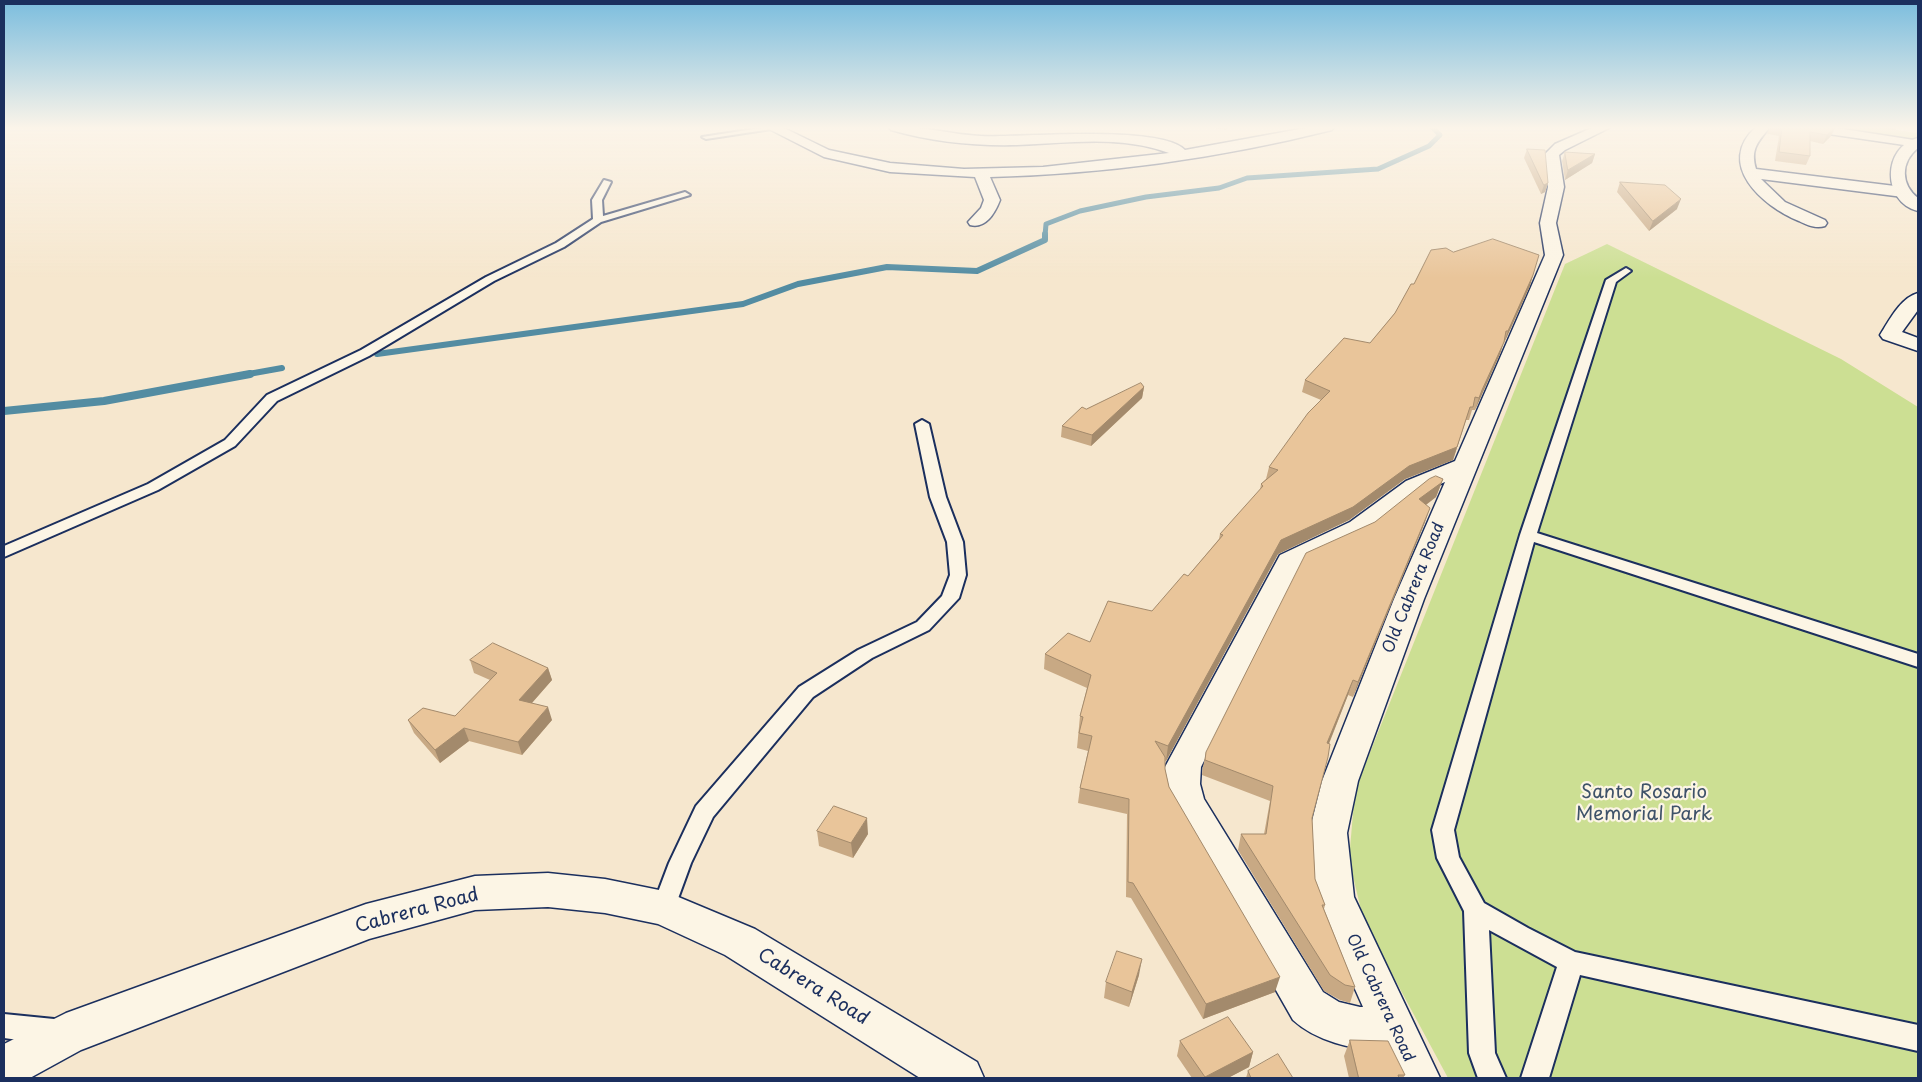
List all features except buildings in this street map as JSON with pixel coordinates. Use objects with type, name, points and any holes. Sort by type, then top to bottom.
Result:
[{"type":"street","points":[[976,222],[988,210],[992,200],[983,177]]},
{"type":"street","name":"Old Cabrera Road","points":[[1417,1078],[1334,897],[1328,833],[1340,781],[1409,599],[1463,466],[1554,255],[1548,223],[1556,187],[1554,177]]},
{"type":"street","points":[[1753,177],[1779,205],[1819,223]]},
{"type":"street","points":[[1786,177],[1903,192]]},
{"type":"street","points":[[1898,177],[1903,192],[1918,206]]},
{"type":"street","points":[[1918,299],[1905,312],[1890,335],[1918,345]]},
{"type":"street","points":[[1395,1033],[1332,1022],[1316,1015],[1308,1006],[1195,818],[1186,800],[1182,784],[1183,767],[1290,561],[1360,528],[1415,486],[1463,466]]},
{"type":"street","name":"Cabrera Road","points":[[4,1068],[66,1034],[366,922],[474,893],[548,890],[605,896],[664,908],[740,942],[961,1078]]},
{"type":"lane","points":[[598,220],[597,200],[607,182]]},
{"type":"lane","points":[[4,552],[152,487],[230,443],[272,398],[365,353],[490,279],[560,245],[598,220],[685,194]]},
{"type":"lane","points":[[1492,1078],[1482,1053],[1476,910],[1448,858],[1443,830],[1528,535],[1612,280],[1626,271]]},
{"type":"lane","points":[[664,908],[680,862],[704,812],[806,692],[865,654],[923,626],[950,598],[958,575],[954,542],[938,497],[922,424]]},
{"type":"lane","points":[[1528,535],[1918,661]]},
{"type":"lane","points":[[1476,910],[1519,936],[1571,962],[1918,1038]]},
{"type":"lane","points":[[1534,1078],[1571,962]]},
{"type":"lane","points":[[4,1026],[66,1034]]},
{"type":"green space","name":"Santo Rosario Memorial Park","points":[[1607,244],[1841,359],[1918,407],[1918,1078],[1448,1078],[1364,922],[1349,860],[1355,790],[1565,264]]},
{"type":"waterway","points":[[1045,236],[1046,224],[1080,211],[1146,197],[1219,188],[1247,178],[1254,177]]},
{"type":"waterway","points":[[377,354],[743,304],[798,284],[887,267],[977,271],[1045,240],[1045,236]]},
{"type":"waterway","points":[[243,375],[282,368]]},
{"type":"waterway","points":[[4,411],[104,401],[250,374]]}]
